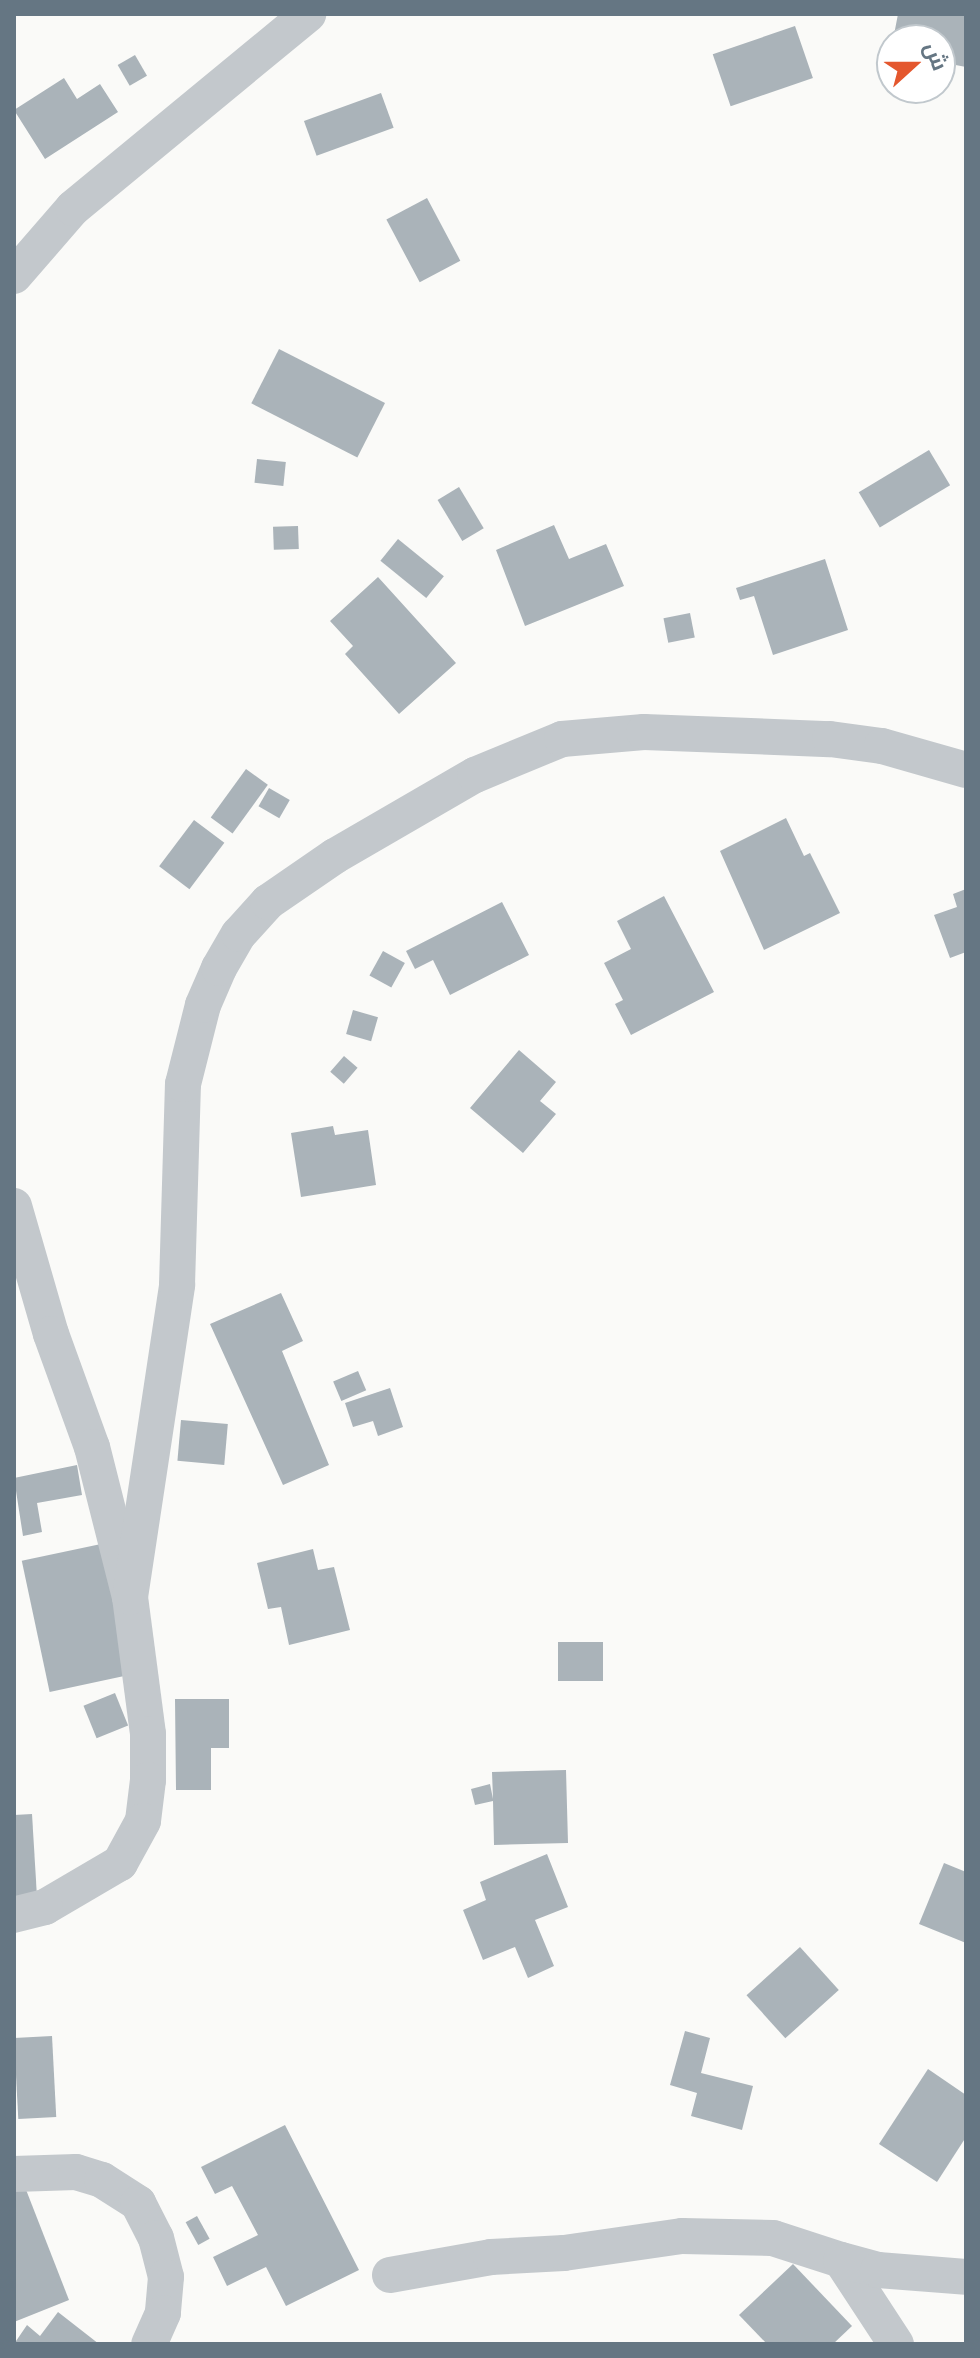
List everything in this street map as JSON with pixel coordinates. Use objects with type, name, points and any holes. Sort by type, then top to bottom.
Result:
[{"type":"street","points":[[14,276],[73,208],[308,14]]},
{"type":"street","points":[[130,1597],[174,1315],[179,1129],[186,1072],[203,1005],[219,968],[239,934],[268,902],[335,856],[475,775],[562,739],[644,732],[830,739],[882,746],[966,770]]},
{"type":"street","points":[[14,1206],[51,1334],[92,1447],[130,1597],[148,1734],[143,1821],[132,1848],[98,1880],[45,1907],[14,1915]]},
{"type":"street","points":[[14,2174],[76,2172],[102,2180],[138,2203],[163,2255],[166,2277],[163,2313],[149,2344]]},
{"type":"street","points":[[390,2275],[682,2236],[773,2238],[878,2270],[966,2277]]},
{"type":"street","points":[[841,2260],[896,2344]]},
{"type":"building","points":[[898,14],[966,14],[966,67],[956,65],[956,24],[896,24]]},
{"type":"building","points":[[795,26],[813,78],[731,106],[713,54]]},
{"type":"building","points":[[135,55],[147,76],[130,86],[118,65]]},
{"type":"building","points":[[64,78],[77,99],[100,84],[118,112],[45,159],[14,110]]},
{"type":"building","points":[[381,93],[394,128],[317,156],[304,121]]},
{"type":"building","points":[[427,198],[460,261],[420,282],[386,220]]},
{"type":"building","points":[[279,349],[385,403],[357,457],[251,403]]},
{"type":"building","points":[[929,450],[950,485],[880,527],[859,492]]},
{"type":"building","points":[[257,459],[286,462],[283,486],[254,483]]},
{"type":"building","points":[[459,487],[484,528],[462,541],[438,500]]},
{"type":"building","points":[[554,525],[569,559],[606,544],[624,586],[525,626],[496,550]]},
{"type":"building","points":[[298,526],[299,549],[274,550],[273,527]]},
{"type":"building","points":[[398,539],[444,576],[426,598],[380,561]]},
{"type":"building","points":[[825,559],[848,630],[773,655],[754,596],[740,600],[736,588]]},
{"type":"building","points":[[378,577],[456,663],[399,714],[345,654],[353,646],[330,621]]},
{"type":"building","points":[[690,613],[695,638],[668,643],[663,618]]},
{"type":"building","points":[[246,769],[268,785],[233,833],[211,818]]},
{"type":"building","points":[[269,788],[290,800],[279,818],[258,806]]},
{"type":"building","points":[[786,818],[804,856],[810,853],[840,913],[764,950],[720,851]]},
{"type":"building","points":[[194,820],[224,843],[189,889],[159,866]]},
{"type":"building","points":[[966,889],[966,952],[950,958],[934,915],[957,907],[953,894]]},
{"type":"building","points":[[664,896],[714,992],[631,1035],[615,1004],[623,1000],[604,963],[631,949],[617,921]]},
{"type":"building","points":[[502,902],[529,955],[450,995],[433,960],[415,969],[406,951]]},
{"type":"building","points":[[383,951],[405,963],[391,988],[369,975]]},
{"type":"building","points":[[353,1010],[378,1017],[371,1041],[346,1034]]},
{"type":"building","points":[[519,1050],[556,1082],[540,1101],[556,1114],[523,1153],[470,1108]]},
{"type":"building","points":[[344,1056],[358,1068],[344,1084],[330,1072]]},
{"type":"building","points":[[333,1126],[335,1135],[368,1130],[376,1185],[301,1197],[291,1133]]},
{"type":"building","points":[[281,1293],[303,1341],[282,1351],[329,1465],[283,1485],[210,1324]]},
{"type":"building","points":[[358,1371],[366,1390],[341,1401],[333,1382]]},
{"type":"building","points":[[390,1388],[403,1427],[378,1436],[373,1421],[353,1427],[345,1403]]},
{"type":"building","points":[[181,1420],[228,1424],[224,1465],[177,1461]]},
{"type":"building","points":[[77,1465],[82,1495],[37,1503],[42,1532],[23,1536],[14,1478]]},
{"type":"building","points":[[101,1544],[129,1675],[50,1692],[22,1561]]},
{"type":"building","points":[[313,1549],[318,1570],[334,1567],[350,1630],[289,1645],[281,1607],[268,1609],[257,1563]]},
{"type":"building","points":[[558,1642],[603,1642],[603,1681],[558,1681]]},
{"type":"building","points":[[115,1693],[128,1725],[97,1738],[83,1706]]},
{"type":"building","points":[[175,1699],[229,1699],[229,1748],[211,1748],[211,1790],[176,1790]]},
{"type":"building","points":[[566,1770],[568,1843],[494,1845],[493,1801],[475,1805],[471,1789],[490,1784],[493,1799],[492,1772]]},
{"type":"building","points":[[32,1814],[37,1897],[14,1899],[14,1815]]},
{"type":"building","points":[[547,1854],[568,1907],[535,1920],[554,1966],[528,1978],[515,1947],[483,1960],[463,1910],[486,1900],[480,1882]]},
{"type":"building","points":[[944,1863],[966,1872],[966,1943],[919,1924]]},
{"type":"building","points":[[800,1947],[839,1990],[785,2038],[746,1995]]},
{"type":"building","points":[[685,2031],[710,2038],[701,2073],[753,2086],[742,2130],[691,2116],[697,2093],[670,2085]]},
{"type":"building","points":[[52,2036],[56,2117],[18,2119],[14,2038]]},
{"type":"building","points":[[928,2069],[966,2095],[966,2137],[937,2182],[879,2144]]},
{"type":"building","points":[[285,2125],[359,2270],[286,2306],[266,2267],[227,2286],[213,2257],[258,2235],[232,2186],[215,2194],[201,2167]]},
{"type":"building","points":[[23,2182],[69,2300],[14,2322],[14,2185]]},
{"type":"building","points":[[197,2216],[210,2239],[198,2245],[186,2222]]},
{"type":"building","points":[[793,2264],[852,2326],[833,2344],[767,2344],[739,2315]]},
{"type":"building","points":[[58,2312],[99,2344],[14,2344],[27,2325],[40,2336]]}]
